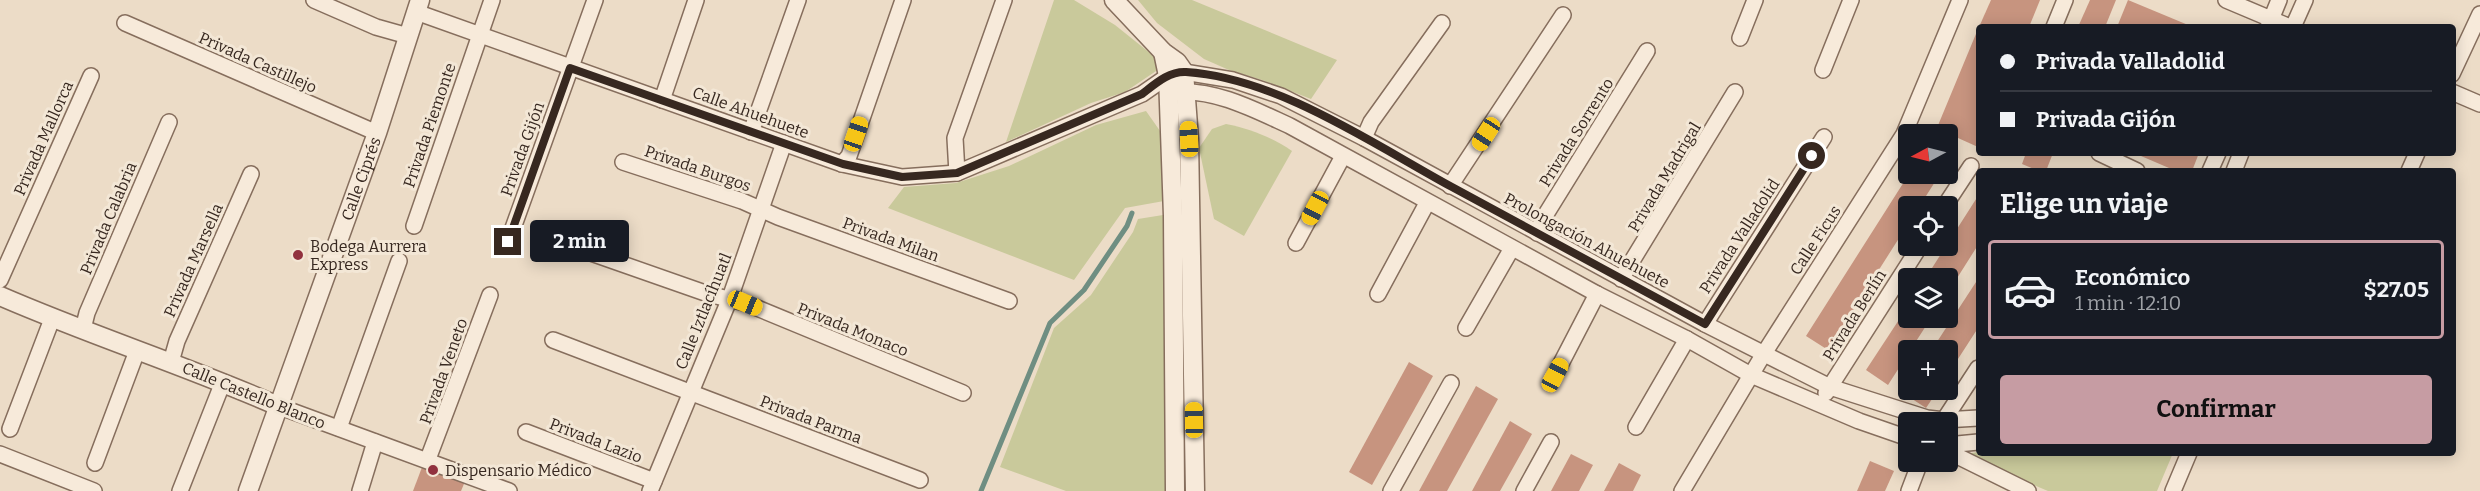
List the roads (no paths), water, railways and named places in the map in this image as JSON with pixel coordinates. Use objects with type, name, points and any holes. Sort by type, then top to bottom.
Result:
[{"type":"street","points":[[314,0],[376,27],[408,36]]},
{"type":"street","name":"Privada Piemonte","points":[[414,226],[492,0]]},
{"type":"street","name":"Privada Gijón","points":[[508,242],[595,0]]},
{"type":"street","points":[[662,100],[696,0]]},
{"type":"street","points":[[751,132],[798,0]]},
{"type":"street","points":[[843,164],[849,156],[903,0]]},
{"type":"street","points":[[957,173],[955,138],[1004,0]]},
{"type":"street","points":[[1114,0],[1163,52],[1177,62],[1173,216],[1175,491]]},
{"type":"street","points":[[1740,38],[1755,0]]},
{"type":"street","points":[[1823,70],[1851,0]]},
{"type":"street","name":"Calle Ficus","points":[[1682,491],[1763,355],[1904,134],[1960,0]]},
{"type":"street","points":[[2055,24],[2065,0]]},
{"type":"street","points":[[2226,0],[2269,23],[2279,0]]},
{"type":"street","points":[[2293,24],[2305,0]]},
{"type":"street","name":"Calle Ciprés","points":[[248,491],[377,133],[418,6]]},
{"type":"street","name":"Calle Ahuehuete","points":[[418,6],[479,34],[784,144],[843,164],[902,177],[957,173],[1142,94],[1177,83]]},
{"type":"street","points":[[2456,65],[2480,14]]},
{"type":"street","points":[[1450,186],[1563,15]]},
{"type":"street","name":"Privada Castillejo","points":[[124,22],[377,133]]},
{"type":"street","points":[[1364,138],[1371,122],[1442,23]]},
{"type":"street","name":"Privada Sorrento","points":[[1537,233],[1543,219],[1647,51]]},
{"type":"street","name":"Privada Mallorca","points":[[0,280],[91,76]]},
{"type":"street","name":"Prolongación Ahuehuete","points":[[1177,83],[1233,80],[1281,96],[1364,138],[1763,355],[1830,387],[1908,412]]},
{"type":"street","points":[[1177,83],[1237,102],[1290,126],[1597,294],[1687,339],[1751,375],[1898,434]]},
{"type":"street","points":[[1177,83],[1195,491]]},
{"type":"street","name":"Privada Madrigal","points":[[1622,279],[1735,92]]},
{"type":"street","points":[[2456,94],[2480,104]]},
{"type":"street","name":"Privada Calabria","points":[[82,329],[169,122]]},
{"type":"street","name":"Privada Valladolid","points":[[1705,324],[1824,137]]},
{"type":"street","name":"Calle Iztlacíhuatl","points":[[652,486],[729,298],[784,144]]},
{"type":"street","points":[[1296,243],[1343,156]]},
{"type":"street","points":[[2105,156],[2131,168]]},
{"type":"street","name":"Privada Burgos","points":[[623,162],[762,210]]},
{"type":"street","points":[[1951,196],[1971,166]]},
{"type":"street","name":"Privada Marsella","points":[[171,362],[177,341],[251,174]]},
{"type":"street","points":[[1378,294],[1427,202]]},
{"type":"street","name":"Privada Milan","points":[[762,210],[1008,301]]},
{"type":"street","points":[[1466,328],[1512,248]]},
{"type":"street","name":"Privada Monaco","points":[[588,252],[708,294],[729,298],[963,393]]},
{"type":"street","name":"Privada Berlín","points":[[1819,404],[1914,256]]},
{"type":"street","points":[[339,428],[399,261]]},
{"type":"street","points":[[1555,375],[1597,294]]},
{"type":"street","name":"Privada Veneto","points":[[428,459],[490,295]]},
{"type":"street","name":"Calle Castello Blanco","points":[[0,296],[52,319],[223,382],[278,406],[428,459],[509,491]]},
{"type":"street","points":[[10,429],[52,319]]},
{"type":"street","points":[[1636,427],[1687,339]]},
{"type":"street","name":"Privada Parma","points":[[553,340],[920,480]]},
{"type":"street","points":[[96,463],[137,351]]},
{"type":"street","points":[[1950,412],[1976,371]]},
{"type":"street","points":[[180,491],[223,382]]},
{"type":"street","points":[[1392,491],[1451,383]]},
{"type":"street","name":"Prolongación Ahuehuete","points":[[1958,417],[1976,418]]},
{"type":"street","name":"Privada Lazio","points":[[526,432],[652,486]]},
{"type":"street","points":[[360,491],[375,442]]},
{"type":"street","points":[[1524,491],[1551,442]]},
{"type":"street","points":[[1958,444],[1976,442]]},
{"type":"street","points":[[0,454],[92,491]]},
{"type":"street","points":[[1958,456],[2028,491]]},
{"type":"street","points":[[2173,491],[2189,456]]},
{"type":"street","points":[[1909,491],[1916,472]]},
{"type":"waterway","points":[[981,491],[1050,323],[1084,290],[1127,226],[1132,213]]},
{"type":"place","name":"Bodega Aurrera Express","points":[[298,255]]},
{"type":"place","name":"Dispensario Médico","points":[[433,470]]}]
